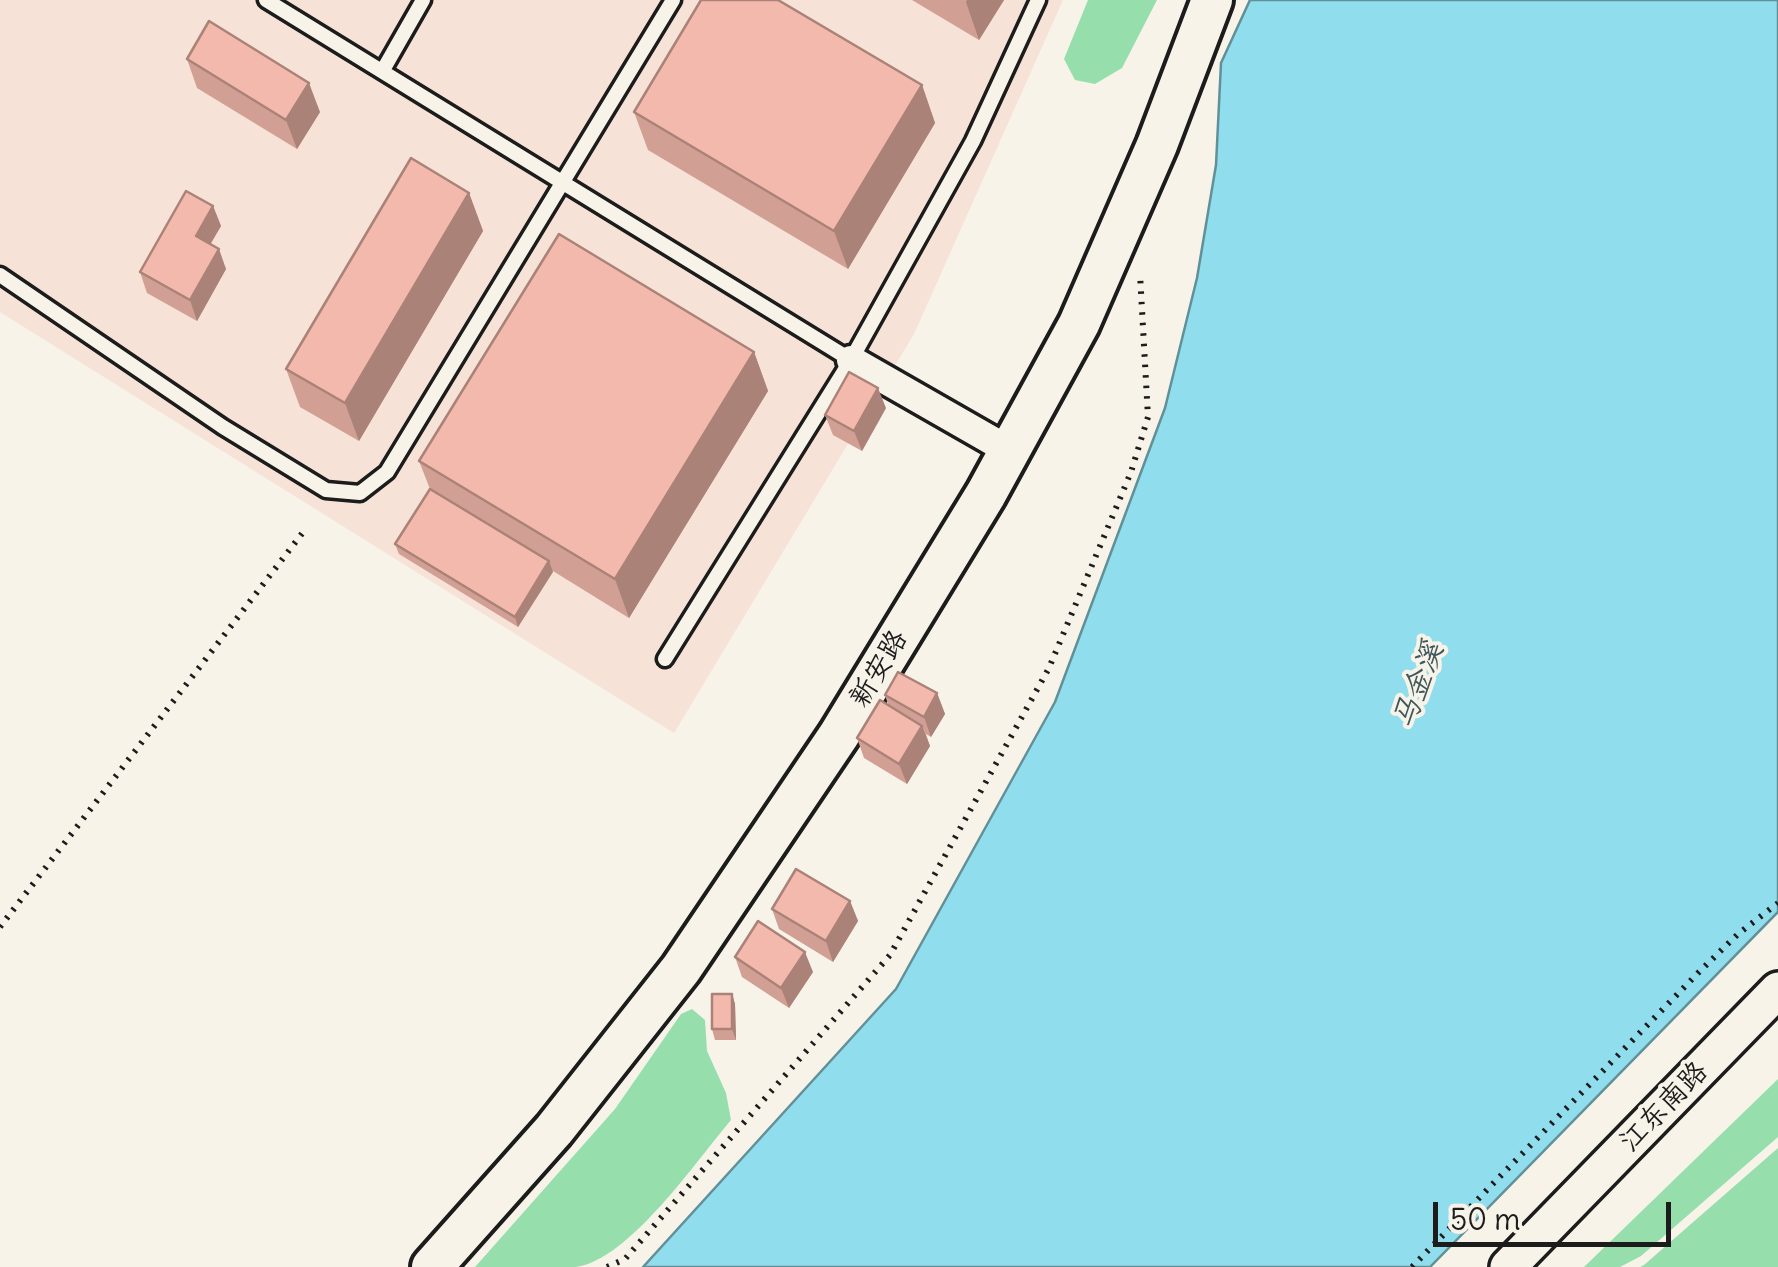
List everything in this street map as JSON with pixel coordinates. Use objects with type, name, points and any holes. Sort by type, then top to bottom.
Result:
[{"type":"main road","name":"新安路","points":[[432,1267],[554,1130],[681,969],[838,735],[1010,451],[1080,324],[1212,0]]},
{"type":"street","points":[[851,360],[1010,451]]},
{"type":"street","name":"江东南路","points":[[1508,1267],[1778,990]]},
{"type":"lane","points":[[266,0],[851,360]]},
{"type":"lane","points":[[383,70],[423,0]]},
{"type":"lane","points":[[0,275],[223,426],[326,490],[360,493],[387,472],[673,0]]},
{"type":"lane","points":[[665,659],[851,360],[974,141],[1038,0]]},
{"type":"path","points":[[607,1267],[624,1258],[890,955],[1049,668],[1131,472],[1148,417],[1139,259],[1128,211]]},
{"type":"path","points":[[0,927],[304,531]]},
{"type":"path","points":[[1412,1267],[1699,972],[1778,903]]},
{"type":"shaded area","points":[[0,0],[1063,0],[914,334],[674,733],[0,312]]},
{"type":"green space","points":[[1088,0],[1157,0],[1122,68],[1095,84],[1075,80],[1064,59]]},
{"type":"green space","points":[[692,1009],[705,1020],[707,1051],[726,1093],[731,1120],[661,1206],[618,1247],[576,1267],[475,1267],[615,1109],[681,1014]]},
{"type":"green space","points":[[1778,1079],[1778,1137],[1641,1256],[1620,1267],[1584,1267]]},
{"type":"green space","points":[[1778,1148],[1778,1267],[1640,1267],[1644,1265]]},
{"type":"water","name":"马金溪","points":[[1250,0],[1778,0],[1778,912],[1430,1267],[643,1267],[896,989],[1055,702],[1165,408],[1197,278],[1216,165],[1221,63]]},
{"type":"building","points":[[701,0],[778,0],[922,85],[834,231],[634,112]]},
{"type":"building","points":[[209,21],[309,83],[286,120],[187,59]]},
{"type":"building","points":[[411,158],[469,193],[345,403],[286,369]]},
{"type":"building","points":[[186,191],[213,206],[196,236],[219,249],[190,300],[140,272]]},
{"type":"building","points":[[559,234],[754,352],[615,579],[419,461]]},
{"type":"building","points":[[849,372],[878,388],[854,431],[825,415]]},
{"type":"building","points":[[430,489],[549,561],[515,617],[395,544]]},
{"type":"building","points":[[898,672],[937,693],[924,717],[885,695]]},
{"type":"building","points":[[880,700],[922,726],[899,764],[857,738]]},
{"type":"building","points":[[796,869],[850,901],[826,941],[772,909]]},
{"type":"building","points":[[758,921],[805,952],[781,988],[735,957]]},
{"type":"building","points":[[712,994],[732,994],[732,1029],[712,1029]]}]
